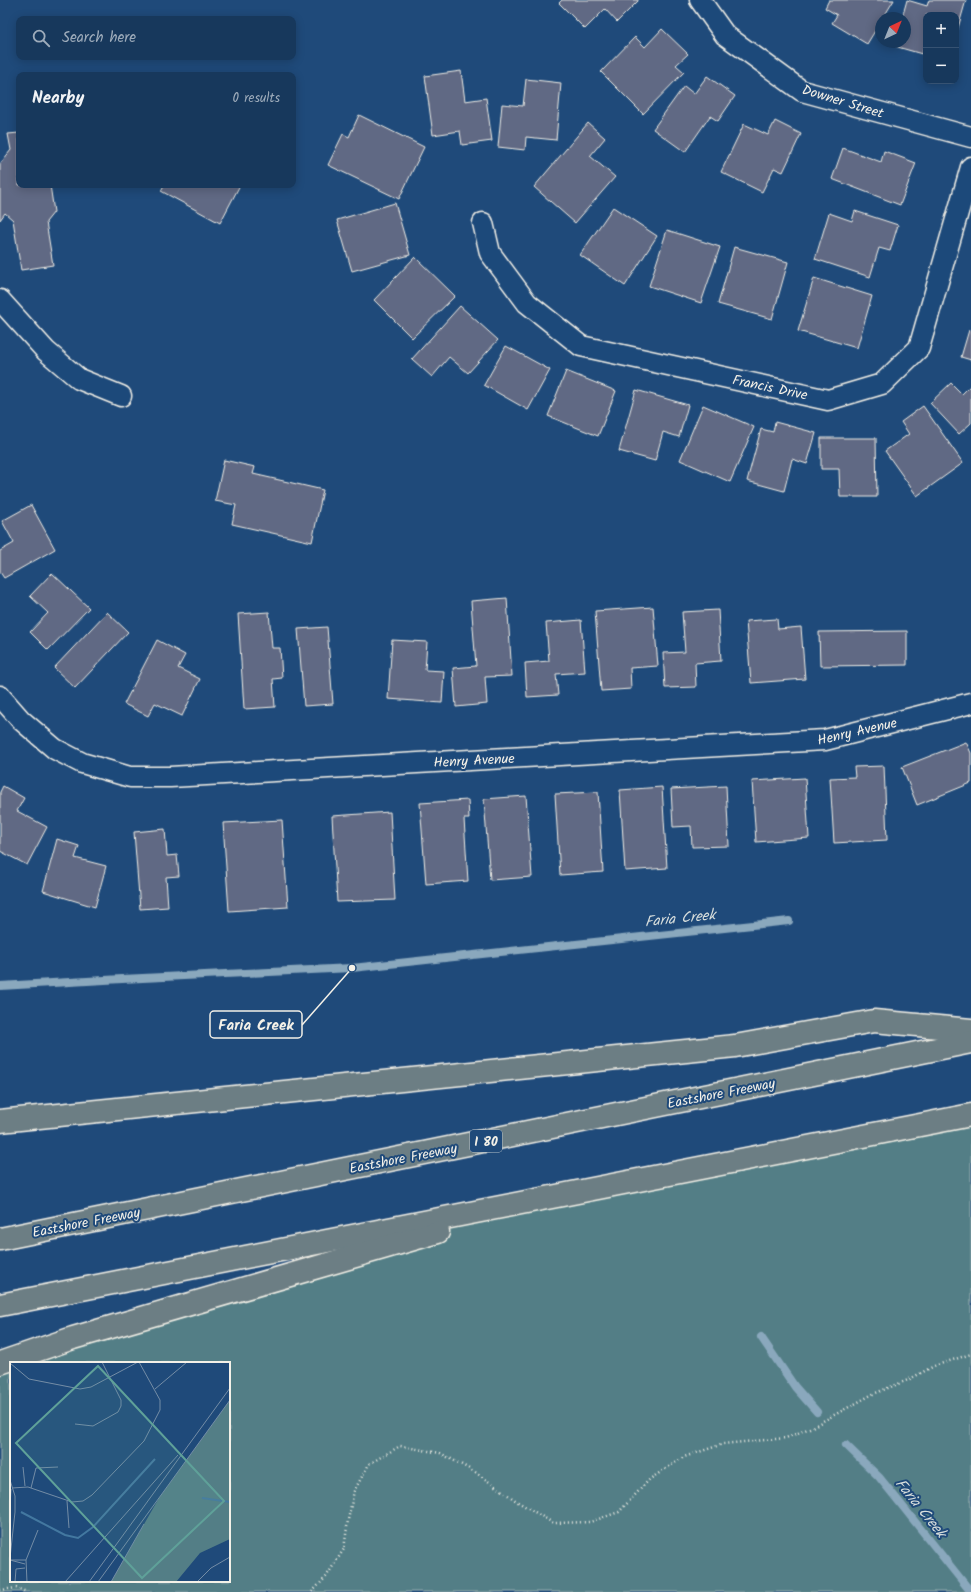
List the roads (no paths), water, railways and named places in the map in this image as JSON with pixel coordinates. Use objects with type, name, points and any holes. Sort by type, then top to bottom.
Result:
[{"type":"highway","points":[[0,1121],[735,1046],[874,1021],[971,1030]]},
{"type":"highway","name":"Eastshore Freeway","points":[[0,1239],[971,1042]]},
{"type":"highway","points":[[0,1306],[971,1115]]},
{"type":"highway","points":[[0,1363],[73,1338],[579,1191]]},
{"type":"street","name":"Downer Street","points":[[700,0],[725,35],[802,91],[971,137]]},
{"type":"street","name":"Francis Drive","points":[[483,223],[490,253],[527,303],[581,346],[828,400],[882,384],[920,348],[971,168]]},
{"type":"street","points":[[0,300],[46,351],[79,379],[121,396]]},
{"type":"street","name":"Henry Avenue","points":[[0,696],[21,720],[55,749],[82,763],[130,777],[170,777],[824,740],[971,703]]},
{"type":"waterway","name":"Faria Creek","points":[[0,986],[352,968],[789,921]]},
{"type":"waterway","name":"Faria Creek","points":[[761,1337],[795,1387],[817,1412]]},
{"type":"waterway","name":"Faria Creek","points":[[846,1445],[879,1477],[971,1592]]},
{"type":"place","name":"Faria Creek","points":[[352,968]]}]
